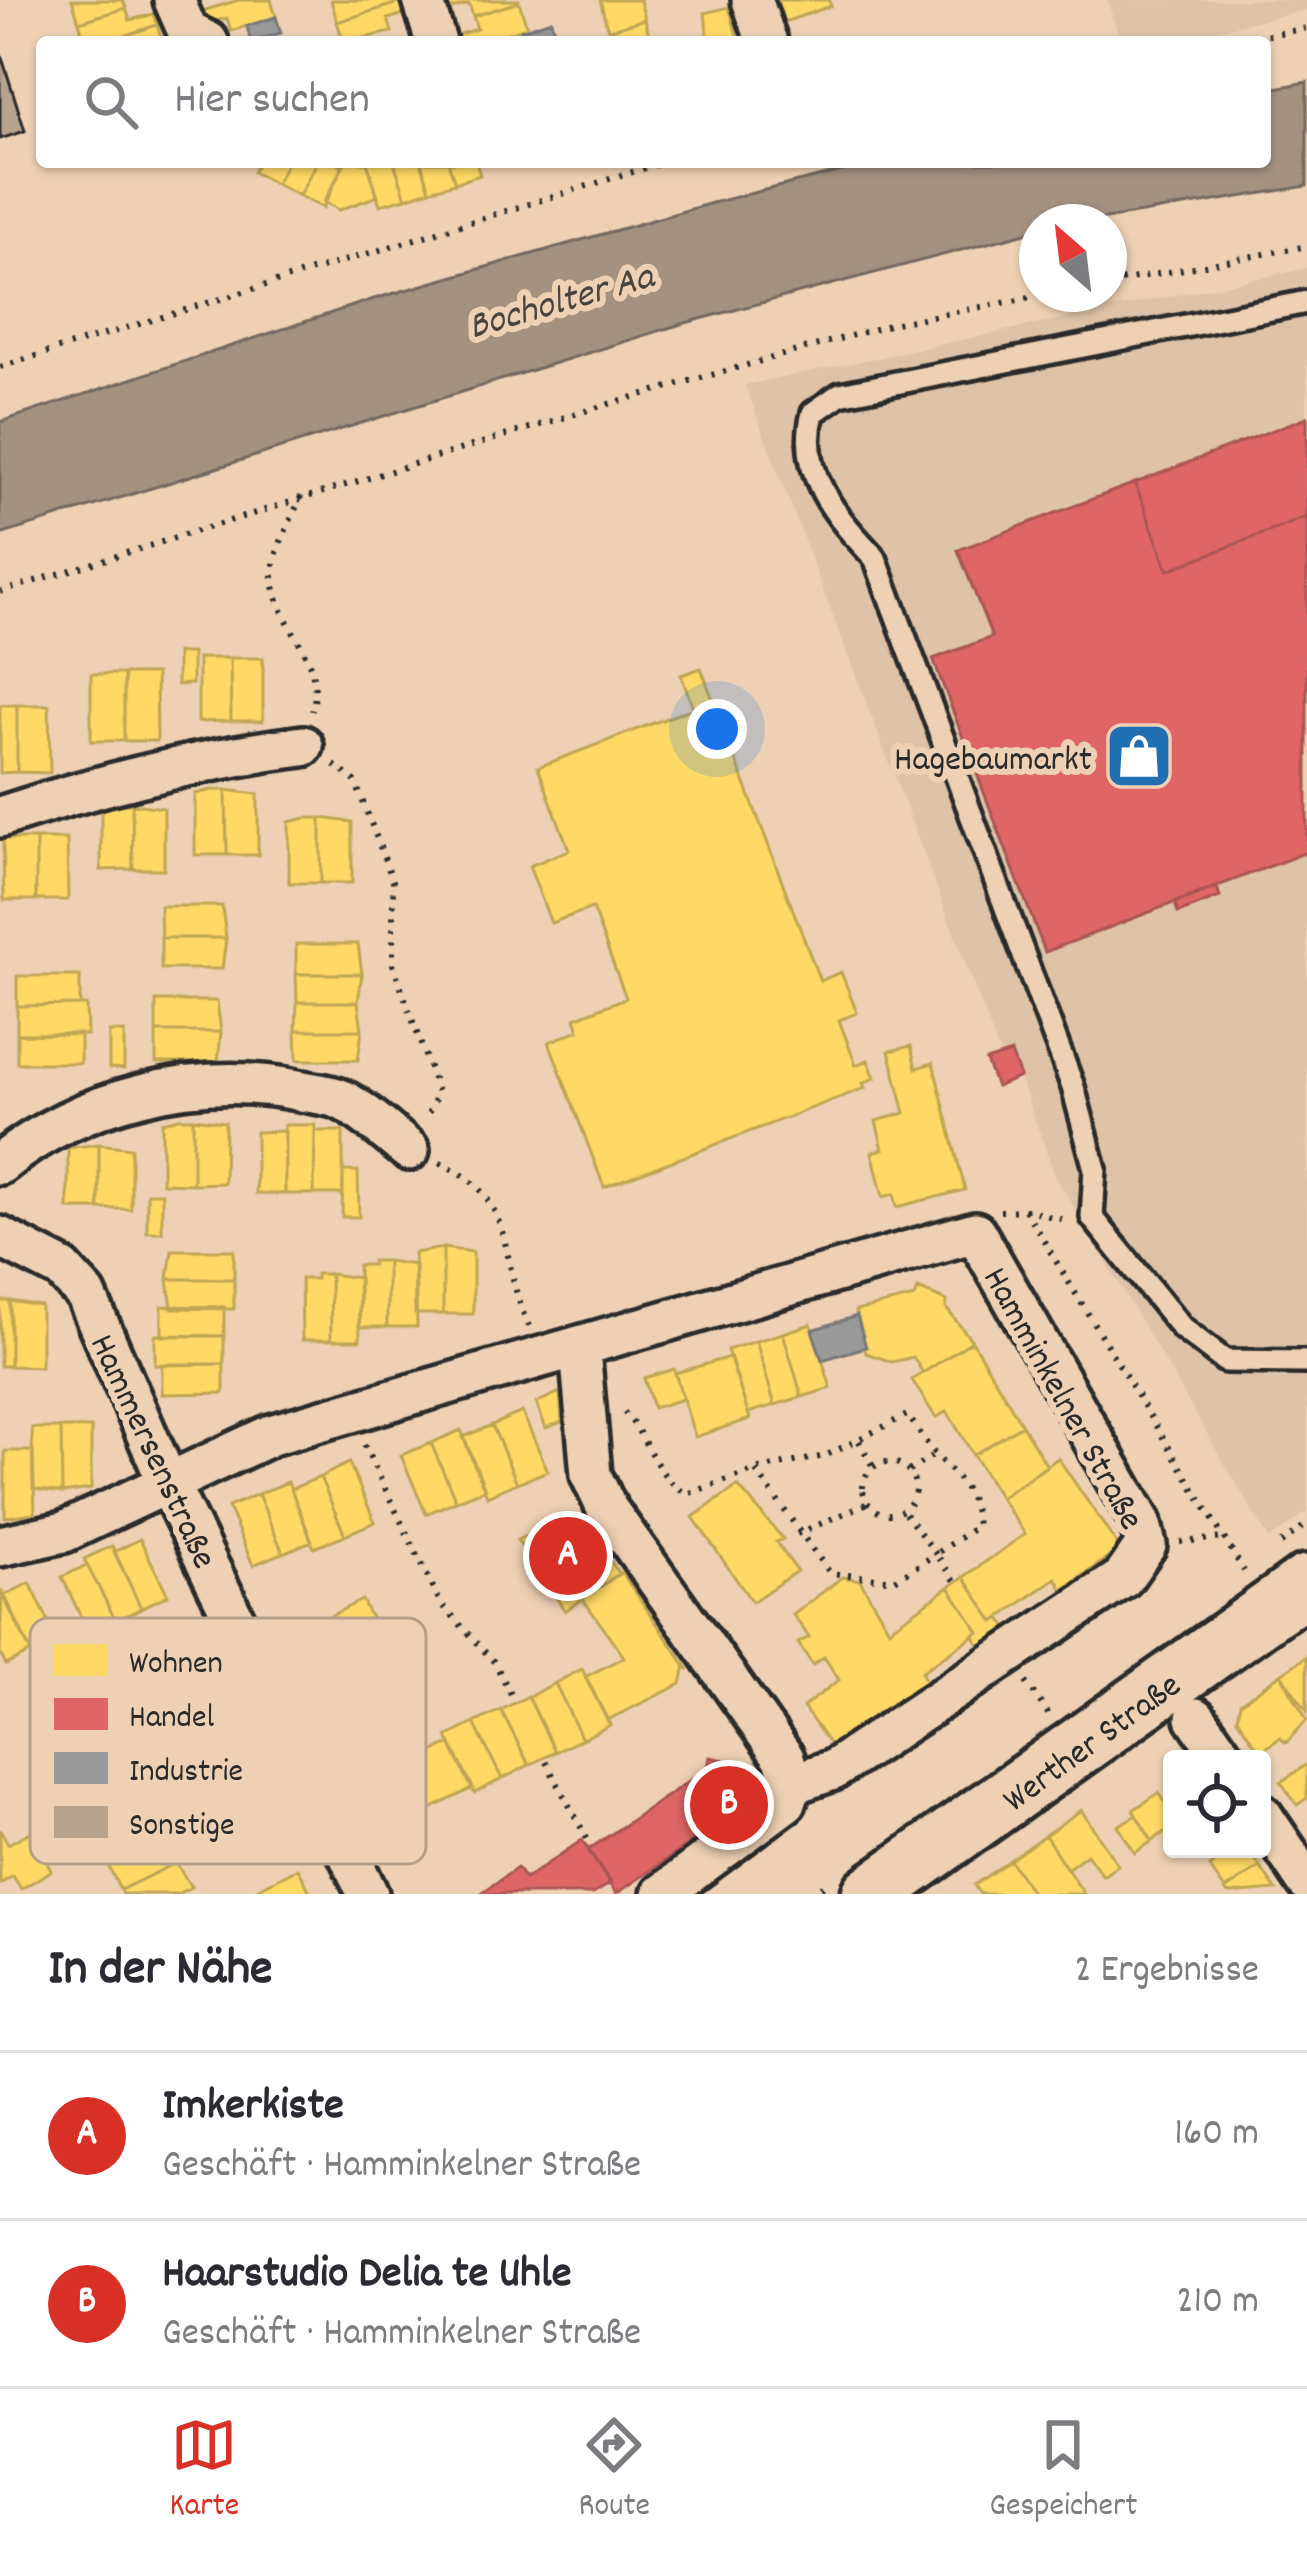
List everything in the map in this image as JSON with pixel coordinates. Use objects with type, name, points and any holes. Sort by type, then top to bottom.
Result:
[{"type":"main road","name":"Werther Straße","points":[[871,1894],[1307,1584]]},
{"type":"street","points":[[174,0],[188,32],[196,36]]},
{"type":"street","points":[[423,0],[434,36]]},
{"type":"street","points":[[752,0],[765,36]]},
{"type":"street","points":[[0,817],[113,780],[215,757],[302,746]]},
{"type":"street","points":[[0,1164],[32,1138],[83,1113],[203,1084],[265,1084],[340,1099],[410,1150]]},
{"type":"street","name":"Hamminkelner Straße","points":[[0,1546],[64,1532],[271,1435],[975,1232],[1140,1521],[1146,1545],[1124,1578],[833,1770],[792,1784],[786,1802],[662,1894]]},
{"type":"street","name":"Hammersenstraße","points":[[0,1237],[62,1269],[86,1295],[234,1618]]},
{"type":"street","points":[[562,1353],[585,1390],[591,1475],[608,1509],[784,1758],[792,1784]]},
{"type":"street","points":[[1196,1718],[1219,1750]]},
{"type":"street","points":[[1271,1828],[1307,1882]]},
{"type":"street","name":"Hammersenstraße","points":[[353,1864],[368,1894]]},
{"type":"lane","points":[[1307,302],[840,394],[813,413],[806,440],[828,508],[875,558],[1066,1067],[1096,1169],[1092,1217],[1182,1328],[1226,1361],[1307,1362]]},
{"type":"path","points":[[1264,36],[1307,28]]},
{"type":"path","points":[[624,168],[626,173]]},
{"type":"path","points":[[0,367],[644,168]]},
{"type":"path","points":[[1127,280],[1307,246]]},
{"type":"path","points":[[0,592],[301,496],[896,323],[1019,300]]},
{"type":"path","points":[[301,496],[272,574],[277,600],[299,634],[317,694],[302,746],[355,782],[393,881],[393,964],[438,1093],[410,1150],[467,1174],[494,1205],[506,1234],[517,1301],[562,1353]]},
{"type":"path","points":[[975,1232],[1002,1210],[1025,1210],[1060,1223],[1092,1217]]},
{"type":"path","points":[[1025,1210],[1244,1571]]},
{"type":"path","points":[[585,1390],[622,1410],[640,1430],[668,1483],[687,1494],[755,1470],[825,1456],[907,1415],[935,1454],[967,1483],[977,1526],[895,1580],[876,1582],[830,1573],[797,1534],[755,1470]]},
{"type":"path","points":[[350,1414],[440,1602],[495,1664],[514,1700]]},
{"type":"path","points":[[859,1441],[873,1467]]},
{"type":"path","points":[[910,1471],[935,1454]]},
{"type":"path","points":[[873,1467],[897,1462],[910,1471],[916,1490],[903,1511]]},
{"type":"path","points":[[873,1467],[863,1486],[868,1504],[878,1512],[903,1511]]},
{"type":"path","points":[[797,1534],[868,1504]]},
{"type":"path","points":[[903,1511],[956,1582]]},
{"type":"path","points":[[546,1762],[591,1846]]},
{"type":"shaded area","points":[[1107,0],[1307,0],[1307,10],[1189,36],[1119,36]]},
{"type":"shaded area","points":[[1307,268],[1307,1512],[1269,1539],[1055,1175],[1020,1079],[995,1087],[985,1061],[1000,1054],[745,385],[1096,312],[1127,312],[1127,305]]},
{"type":"water","name":"Bocholter Aa","points":[[1307,82],[1307,186],[1127,215],[1127,204],[1019,204],[1019,235],[678,325],[0,535],[0,422],[374,299],[712,203],[855,168],[1271,168],[1271,89]]},
{"type":"building: Wohnen","points":[[72,0],[123,0],[126,8],[79,22]]},
{"type":"building: Wohnen","points":[[239,0],[271,0],[276,17],[231,31],[227,18],[203,24],[199,12]]},
{"type":"building: Wohnen","points":[[331,0],[408,0],[337,22]]},
{"type":"building: Wohnen","points":[[408,0],[411,12],[388,19],[392,32],[373,36],[342,36],[337,22]]},
{"type":"building: Wohnen","points":[[442,0],[519,2],[473,16],[469,4],[445,11]]},
{"type":"building: Wohnen","points":[[600,0],[640,0],[645,19],[608,30]]},
{"type":"building: Wohnen","points":[[777,0],[829,0],[831,6],[784,22]]},
{"type":"building: Wohnen","points":[[519,2],[527,27],[499,36],[453,36],[477,29],[473,16]]},
{"type":"building: Wohnen","points":[[729,7],[737,36],[707,36],[705,13]]},
{"type":"building: Wohnen","points":[[126,8],[130,20],[154,14],[157,25],[123,36],[83,36],[79,22]]},
{"type":"building: Wohnen","points":[[645,19],[649,36],[610,36],[608,30]]},
{"type":"building: Wohnen","points":[[157,25],[160,36],[123,36]]},
{"type":"building: Wohnen","points":[[255,168],[284,168],[276,184],[253,172]]},
{"type":"building: Wohnen","points":[[284,168],[314,168],[299,196],[276,184]]},
{"type":"building: Wohnen","points":[[314,168],[342,168],[323,208],[299,196]]},
{"type":"building: Wohnen","points":[[342,168],[369,168],[378,196],[339,210],[324,202]]},
{"type":"building: Wohnen","points":[[369,168],[396,168],[406,198],[380,205]]},
{"type":"building: Wohnen","points":[[396,168],[423,168],[430,190],[406,198]]},
{"type":"building: Wohnen","points":[[423,168],[450,168],[455,183],[430,190]]},
{"type":"building: Wohnen","points":[[450,168],[478,168],[480,175],[455,183]]},
{"type":"building: Wohnen","points":[[177,653],[192,653],[192,684],[177,685]]},
{"type":"building: Wohnen","points":[[198,658],[230,658],[231,721],[198,722]]},
{"type":"building: Wohnen","points":[[230,658],[263,658],[263,721],[231,721]]},
{"type":"building: Wohnen","points":[[701,668],[820,981],[841,972],[857,1013],[839,1020],[856,1065],[868,1060],[875,1078],[863,1083],[865,1088],[604,1187],[549,1042],[579,1030],[575,1018],[626,998],[592,908],[551,923],[529,866],[569,850],[538,767],[693,708],[681,675]]},
{"type":"building: Wohnen","points":[[91,674],[124,674],[124,741],[91,741]]},
{"type":"building: Wohnen","points":[[124,674],[156,674],[157,741],[124,741]]},
{"type":"building: Wohnen","points":[[0,705],[17,705],[17,772],[0,773]]},
{"type":"building: Wohnen","points":[[17,705],[49,705],[50,773],[17,772]]},
{"type":"building: Wohnen","points":[[226,790],[227,855],[195,855],[195,794]]},
{"type":"building: Wohnen","points":[[226,790],[258,794],[258,855],[227,855]]},
{"type":"building: Wohnen","points":[[132,804],[133,869],[101,870],[101,808]]},
{"type":"building: Wohnen","points":[[132,804],[164,808],[164,869],[133,869]]},
{"type":"building: Wohnen","points":[[321,818],[321,883],[289,883],[289,822]]},
{"type":"building: Wohnen","points":[[321,818],[352,822],[352,883],[321,883]]},
{"type":"building: Wohnen","points":[[3,839],[36,839],[36,900],[4,900]]},
{"type":"building: Wohnen","points":[[36,839],[67,839],[68,900],[36,900]]},
{"type":"building: Wohnen","points":[[160,906],[222,906],[226,938],[161,938]]},
{"type":"building: Wohnen","points":[[161,938],[226,938],[222,969],[161,969]]},
{"type":"building: Wohnen","points":[[296,944],[358,944],[362,974],[296,974]]},
{"type":"building: Wohnen","points":[[296,974],[362,974],[358,1002],[297,1002]]},
{"type":"building: Wohnen","points":[[17,976],[80,976],[80,1005],[17,1006]]},
{"type":"building: Wohnen","points":[[156,1001],[217,1001],[221,1032],[156,1032]]},
{"type":"building: Wohnen","points":[[297,1002],[358,1002],[362,1030],[296,1030]]},
{"type":"building: Wohnen","points":[[86,1005],[87,1035],[17,1034],[17,1006]]},
{"type":"building: Wohnen","points":[[296,1030],[362,1030],[358,1060],[297,1060]]},
{"type":"building: Wohnen","points":[[109,1032],[124,1032],[124,1069],[109,1068]]},
{"type":"building: Wohnen","points":[[156,1032],[221,1032],[218,1063],[156,1063]]},
{"type":"building: Wohnen","points":[[17,1034],[80,1034],[80,1063],[17,1063]]},
{"type":"building: Wohnen","points":[[911,1046],[916,1068],[933,1063],[965,1190],[897,1207],[894,1194],[883,1197],[872,1152],[883,1149],[876,1121],[905,1113],[889,1051]]},
{"type":"building: Wohnen","points":[[193,1118],[193,1184],[162,1183],[162,1122]]},
{"type":"building: Wohnen","points":[[193,1118],[225,1122],[224,1183],[193,1184]]},
{"type":"building: Wohnen","points":[[284,1125],[315,1125],[314,1194],[285,1194]]},
{"type":"building: Wohnen","points":[[285,1131],[285,1194],[256,1194],[256,1132]]},
{"type":"building: Wohnen","points":[[315,1131],[343,1131],[343,1194],[314,1194]]},
{"type":"building: Wohnen","points":[[99,1144],[131,1148],[131,1209],[99,1209]]},
{"type":"building: Wohnen","points":[[99,1144],[99,1209],[68,1209],[68,1148]]},
{"type":"building: Wohnen","points":[[343,1171],[358,1171],[359,1217],[342,1217]]},
{"type":"building: Wohnen","points":[[147,1193],[162,1193],[162,1232],[147,1232]]},
{"type":"building: Wohnen","points":[[443,1248],[473,1252],[473,1314],[443,1314]]},
{"type":"building: Wohnen","points":[[443,1248],[443,1314],[415,1314],[414,1253]]},
{"type":"building: Wohnen","points":[[172,1250],[234,1250],[234,1279],[168,1279]]},
{"type":"building: Wohnen","points":[[372,1261],[387,1261],[387,1327],[359,1327],[358,1265],[372,1265]]},
{"type":"building: Wohnen","points":[[387,1261],[415,1265],[417,1327],[387,1327]]},
{"type":"building: Wohnen","points":[[316,1274],[330,1274],[331,1340],[302,1340],[301,1279],[316,1279]]},
{"type":"building: Wohnen","points":[[330,1274],[359,1278],[360,1340],[331,1340]]},
{"type":"building: Wohnen","points":[[168,1279],[234,1279],[234,1309],[172,1308]]},
{"type":"building: Wohnen","points":[[918,1289],[947,1301],[946,1308],[972,1341],[923,1373],[913,1357],[892,1362],[866,1353],[855,1311],[915,1297]]},
{"type":"building: Wohnen","points":[[0,1301],[10,1301],[10,1366],[0,1366]]},
{"type":"building: Wohnen","points":[[10,1301],[41,1306],[41,1367],[10,1366]]},
{"type":"building: Wohnen","points":[[162,1306],[224,1307],[224,1336],[162,1336]]},
{"type":"building: Wohnen","points":[[811,1324],[831,1388],[802,1397],[783,1333]]},
{"type":"building: Wohnen","points":[[783,1333],[802,1397],[775,1405],[756,1341]]},
{"type":"building: Wohnen","points":[[155,1335],[224,1336],[224,1364],[155,1365]]},
{"type":"building: Wohnen","points":[[756,1341],[775,1405],[748,1413],[727,1350]]},
{"type":"building: Wohnen","points":[[972,1341],[1022,1425],[973,1455],[947,1411],[936,1418],[912,1380]]},
{"type":"building: Wohnen","points":[[730,1357],[750,1419],[695,1437],[675,1373]]},
{"type":"building: Wohnen","points":[[162,1364],[224,1364],[224,1393],[162,1394]]},
{"type":"building: Wohnen","points":[[674,1369],[683,1399],[653,1408],[644,1378]]},
{"type":"building: Wohnen","points":[[560,1392],[562,1422],[546,1428],[536,1403]]},
{"type":"building: Wohnen","points":[[522,1412],[548,1471],[517,1483],[492,1425]]},
{"type":"building: Wohnen","points":[[492,1425],[517,1483],[487,1496],[463,1437]]},
{"type":"building: Wohnen","points":[[1022,1425],[1047,1466],[1000,1498],[973,1455]]},
{"type":"building: Wohnen","points":[[32,1428],[61,1428],[62,1493],[33,1489]]},
{"type":"building: Wohnen","points":[[61,1428],[91,1428],[91,1489],[62,1493]]},
{"type":"building: Wohnen","points":[[461,1430],[485,1489],[456,1501],[431,1443]]},
{"type":"building: Wohnen","points":[[431,1443],[456,1501],[426,1514],[401,1455]]},
{"type":"building: Wohnen","points":[[5,1451],[33,1451],[35,1513],[5,1517]]},
{"type":"building: Wohnen","points":[[1058,1458],[1120,1549],[1063,1590],[1056,1578],[994,1622],[964,1577],[1025,1534],[1000,1498]]},
{"type":"building: Wohnen","points":[[349,1463],[375,1522],[345,1535],[320,1477]]},
{"type":"building: Wohnen","points":[[320,1477],[345,1535],[314,1548],[291,1489]]},
{"type":"building: Wohnen","points":[[288,1482],[312,1541],[283,1553],[258,1494]]},
{"type":"building: Wohnen","points":[[738,1486],[783,1539],[776,1542],[797,1571],[752,1602],[693,1517]]},
{"type":"building: Wohnen","points":[[258,1494],[283,1553],[253,1565],[228,1507]]},
{"type":"building: Wohnen","points":[[541,1529],[554,1547],[533,1563],[517,1540]]},
{"type":"building: Wohnen","points":[[140,1539],[168,1595],[141,1608],[114,1552]]},
{"type":"building: Wohnen","points":[[112,1546],[141,1608],[114,1618],[84,1559]]},
{"type":"building: Wohnen","points":[[603,1550],[619,1574],[565,1611],[549,1587]]},
{"type":"building: Wohnen","points":[[87,1565],[114,1618],[81,1618],[62,1577]]},
{"type":"building: Wohnen","points":[[621,1572],[689,1670],[685,1666],[681,1684],[607,1720],[585,1677],[624,1657],[583,1599]]},
{"type":"building: Wohnen","points":[[842,1577],[860,1580],[889,1629],[949,1587],[979,1632],[921,1672],[927,1683],[833,1749],[803,1707],[839,1680],[824,1657],[813,1665],[798,1643],[809,1637],[793,1615]]},
{"type":"building: Wohnen","points":[[964,1577],[994,1622],[1000,1618],[1007,1628],[980,1646],[973,1635],[979,1632],[949,1587]]},
{"type":"building: Wohnen","points":[[30,1583],[47,1618],[30,1618],[30,1650],[3,1596]]},
{"type":"building: Wohnen","points":[[2,1590],[30,1653],[6,1665],[0,1653]]},
{"type":"building: Wohnen","points":[[362,1600],[371,1618],[326,1618]]},
{"type":"building: Wohnen","points":[[1307,1656],[1307,1711],[1281,1674]]},
{"type":"building: Wohnen","points":[[582,1669],[610,1725],[582,1739],[555,1683]]},
{"type":"building: Wohnen","points":[[1281,1674],[1307,1720],[1286,1743],[1280,1738],[1259,1750],[1237,1718],[1240,1703]]},
{"type":"building: Wohnen","points":[[555,1683],[582,1739],[555,1752],[528,1697]]},
{"type":"building: Wohnen","points":[[528,1696],[555,1752],[529,1765],[501,1710]]},
{"type":"building: Wohnen","points":[[501,1710],[529,1765],[502,1779],[474,1723]]},
{"type":"building: Wohnen","points":[[474,1723],[502,1779],[474,1793],[447,1737]]},
{"type":"building: Wohnen","points":[[451,1744],[473,1788],[426,1811],[426,1754]]},
{"type":"building: Wohnen","points":[[1307,1764],[1307,1798],[1297,1805],[1281,1782]]},
{"type":"building: Wohnen","points":[[1159,1793],[1163,1833],[1152,1841],[1133,1810]]},
{"type":"building: Wohnen","points":[[1081,1810],[1118,1865],[1103,1876],[1087,1854],[1067,1869],[1045,1835]]},
{"type":"building: Wohnen","points":[[1136,1815],[1152,1841],[1135,1853],[1118,1826]]},
{"type":"building: Wohnen","points":[[0,1829],[8,1844],[30,1832],[30,1864],[48,1864],[51,1871],[21,1889],[13,1876],[0,1884]]},
{"type":"building: Wohnen","points":[[1045,1835],[1084,1894],[1032,1894],[1010,1860]]},
{"type":"building: Wohnen","points":[[1222,1858],[1254,1858],[1260,1867],[1225,1890],[1209,1867]]},
{"type":"building: Wohnen","points":[[1010,1860],[1032,1894],[980,1894],[974,1885]]},
{"type":"building: Wohnen","points":[[110,1864],[174,1864],[120,1890]]},
{"type":"building: Wohnen","points":[[174,1864],[191,1887],[177,1894],[122,1894],[120,1890]]},
{"type":"building: Wohnen","points":[[1260,1867],[1276,1890],[1228,1894],[1225,1890]]},
{"type":"building: Wohnen","points":[[298,1868],[311,1894],[259,1894],[257,1889]]},
{"type":"building: Handel","points":[[1307,417],[1307,517],[1168,570],[1135,483]]},
{"type":"building: Handel","name":"Hagebaumarkt","points":[[1135,483],[1168,570],[1307,517],[1307,852],[1045,952],[933,659],[992,637],[958,550]]},
{"type":"building: Handel","points":[[1217,887],[1220,897],[1178,913],[1175,903]]},
{"type":"building: Handel","points":[[1011,1053],[1020,1077],[996,1087],[986,1061]]},
{"type":"building: Handel","points":[[586,1526],[603,1550],[548,1587],[531,1563]]},
{"type":"building: Handel","points":[[710,1757],[729,1761],[728,1771],[750,1803],[616,1894],[588,1850],[708,1768]]},
{"type":"building: Handel","points":[[582,1840],[611,1883],[593,1894],[480,1894],[517,1868],[525,1879]]},
{"type":"building: Industrie","points":[[276,17],[281,33],[250,36],[247,26]]},
{"type":"building: Industrie","points":[[551,20],[556,36],[523,36],[521,30]]},
{"type":"building: Industrie","points":[[857,1316],[866,1347],[822,1360],[812,1330]]},
{"type":"building: Sonstige","points":[[0,51],[25,131],[0,139]]},
{"type":"place","name":"Hagebaumarkt","points":[[1139,756]]},
{"type":"place","name":"Imkerkiste","points":[[568,1556]]},
{"type":"place","name":"Haarstudio Delia te Uhle","points":[[729,1805]]}]
